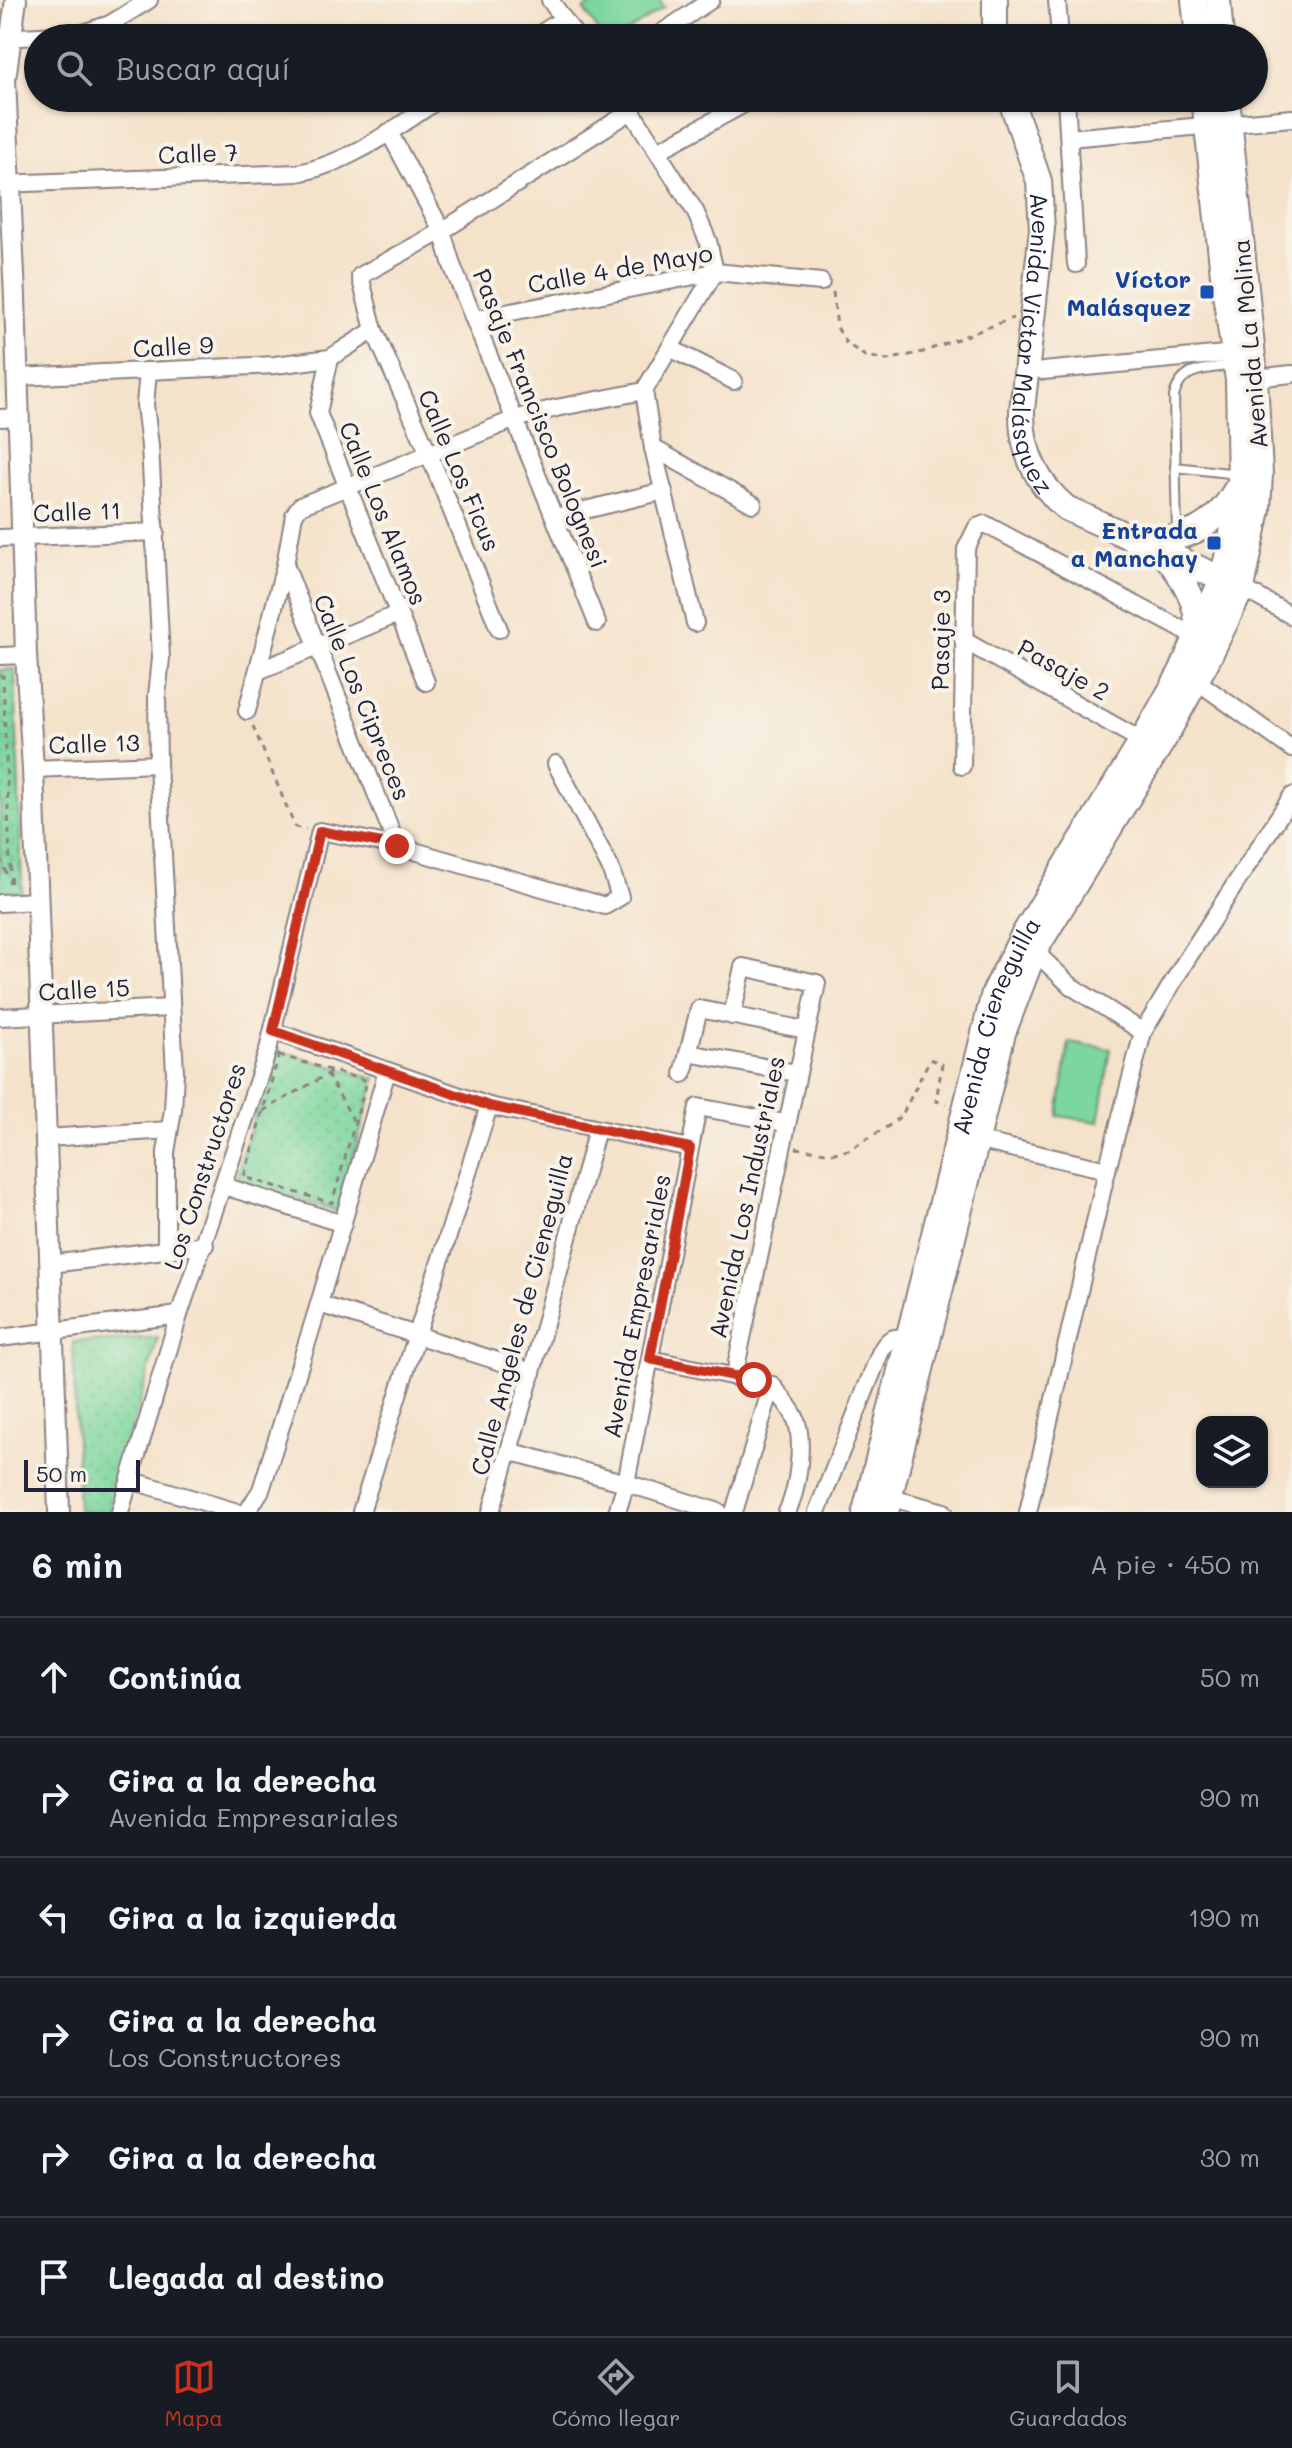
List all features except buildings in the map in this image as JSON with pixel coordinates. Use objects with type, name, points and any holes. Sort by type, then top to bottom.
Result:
[{"type":"main road","points":[[995,0],[995,24]]},
{"type":"main road","points":[[1194,0],[1197,24]]},
{"type":"main road","points":[[1218,0],[1220,24]]},
{"type":"main road","name":"Avenida Victor Malásquez","points":[[1015,112],[1039,181],[1042,229],[1022,410],[1027,455],[1039,480],[1066,508],[1132,537],[1169,545],[1232,584]]},
{"type":"main road","name":"Avenida La Molina","points":[[1211,112],[1218,125],[1258,497],[1253,542],[1232,584]]},
{"type":"main road","name":"Avenida La Molina","points":[[1218,125],[1222,112]]},
{"type":"main road","name":"Avenida La Molina","points":[[1232,584],[1240,478],[1242,369]]},
{"type":"main road","points":[[1196,637],[1197,621],[1193,603],[1169,545],[1217,516],[1226,506],[1240,478]]},
{"type":"main road","name":"Avenida Cieneguilla","points":[[877,1503],[1028,944],[1181,672],[1196,637],[1232,584]]},
{"type":"main road","name":"Avenida Cieneguilla","points":[[877,1503],[907,1338],[994,993],[1197,681],[1232,584]]},
{"type":"street","points":[[16,0],[5,37],[4,184],[8,297],[18,377],[10,417],[22,537],[33,769],[59,1512]]},
{"type":"street","points":[[110,24],[149,0]]},
{"type":"street","points":[[550,0],[567,24]]},
{"type":"street","points":[[675,24],[711,0]]},
{"type":"street","points":[[1057,0],[1059,24]]},
{"type":"street","points":[[555,24],[563,19]]},
{"type":"street","name":"Calle 7","points":[[4,184],[297,173],[319,169],[420,112]]},
{"type":"street","points":[[442,231],[616,112]]},
{"type":"street","points":[[633,112],[701,224],[715,272],[644,391],[653,448],[695,623]]},
{"type":"street","points":[[658,151],[729,112]]},
{"type":"street","points":[[1067,112],[1076,264]]},
{"type":"street","points":[[1069,138],[1292,118]]},
{"type":"street","name":"Pasaje Francisco Bolognesi","points":[[389,132],[442,231],[452,265],[597,623]]},
{"type":"street","name":"Calle Los Ficus","points":[[442,231],[360,276],[374,330],[429,454],[499,629]]},
{"type":"street","name":"Calle 4 de Mayo","points":[[475,319],[715,272],[821,282]]},
{"type":"street","points":[[330,358],[374,330]]},
{"type":"street","points":[[670,348],[734,381]]},
{"type":"street","name":"Calle 9","points":[[18,377],[275,365],[330,358]]},
{"type":"street","name":"Calle Los Alamos","points":[[330,358],[318,413],[426,682]]},
{"type":"street","points":[[1043,371],[1242,369],[1292,374]]},
{"type":"street","points":[[148,371],[145,413],[156,532],[161,658],[157,696],[158,764],[175,1072],[165,1190],[166,1249]]},
{"type":"street","points":[[247,711],[297,509],[515,419],[644,391]]},
{"type":"street","points":[[653,448],[753,504]]},
{"type":"street","points":[[556,517],[664,491]]},
{"type":"street","name":"Pasaje 3","points":[[962,766],[966,549],[977,527],[985,524],[1196,637]]},
{"type":"street","name":"Calle 11","points":[[0,538],[156,532]]},
{"type":"street","name":"Calle Los Cipreces","points":[[285,565],[397,846]]},
{"type":"street","points":[[1232,584],[1292,616]]},
{"type":"street","points":[[258,671],[398,614]]},
{"type":"street","name":"Pasaje 2","points":[[963,640],[1142,741]]},
{"type":"street","points":[[0,656],[26,655]]},
{"type":"street","points":[[1197,681],[1292,749]]},
{"type":"street","name":"Calle 13","points":[[33,769],[158,764]]},
{"type":"street","points":[[320,831],[397,846],[605,906],[620,897],[610,867],[556,764]]},
{"type":"street","points":[[1028,1512],[1107,1170],[1143,1032],[1292,796]]},
{"type":"street","name":"Los Constructores","points":[[120,1512],[179,1315],[205,1245],[273,1031],[320,831]]},
{"type":"street","points":[[0,903],[37,901]]},
{"type":"street","points":[[1028,944],[1071,986],[1143,1032]]},
{"type":"street","name":"Avenida Los Industriales","points":[[732,1016],[743,967],[817,983],[785,1123],[741,1338],[736,1377]]},
{"type":"street","name":"Calle 15","points":[[0,1017],[170,1008]]},
{"type":"street","points":[[683,1074],[699,1009],[806,1030]]},
{"type":"street","points":[[273,1031],[489,1106],[690,1148]]},
{"type":"street","points":[[688,1053],[796,1073]]},
{"type":"street","points":[[247,1512],[261,1490],[387,1071]]},
{"type":"street","points":[[361,1512],[489,1106]]},
{"type":"street","name":"Avenida Empresariales","points":[[617,1512],[626,1483],[698,1107],[785,1123]]},
{"type":"street","name":"Calle Angeles de Cieneguilla","points":[[491,1512],[597,1129]]},
{"type":"street","points":[[46,1138],[169,1130]]},
{"type":"street","points":[[976,1140],[1107,1170]]},
{"type":"street","points":[[224,1186],[343,1224]]},
{"type":"street","points":[[51,1264],[205,1245]]},
{"type":"street","points":[[319,1304],[532,1372]]},
{"type":"street","points":[[0,1338],[179,1315]]},
{"type":"street","points":[[817,1512],[886,1341],[895,1336],[907,1338]]},
{"type":"street","points":[[650,1359],[772,1385],[796,1420],[798,1472],[793,1500],[787,1512]]},
{"type":"street","points":[[734,1512],[772,1385]]},
{"type":"street","points":[[509,1451],[719,1512]]},
{"type":"street","points":[[130,1480],[237,1512]]},
{"type":"street","points":[[877,1503],[944,1512]]},
{"type":"lane","points":[[1169,545],[1175,467],[1174,396],[1178,381],[1189,373],[1242,369]]},
{"type":"lane","points":[[1175,467],[1240,478]]},
{"type":"path","points":[[835,298],[837,327],[846,343],[865,356],[887,360],[923,352],[1007,318]]},
{"type":"path","points":[[0,676],[3,676],[12,888]]},
{"type":"path","points":[[247,711],[295,827],[320,831]]},
{"type":"path","points":[[0,780],[8,780]]},
{"type":"path","points":[[0,857],[12,888]]},
{"type":"path","points":[[0,889],[12,888]]},
{"type":"path","points":[[279,1055],[367,1081],[332,1203],[244,1177],[263,1111],[279,1055]]},
{"type":"path","points":[[781,1146],[834,1153],[849,1150],[902,1115],[930,1059],[942,1064],[936,1101],[955,1101]]},
{"type":"path","points":[[263,1111],[333,1071]]},
{"type":"path","points":[[327,1074],[355,1123]]},
{"type":"green space","points":[[598,0],[659,0],[664,7],[639,24],[594,24],[584,10]]},
{"type":"green space","points":[[15,669],[22,892],[0,893],[0,670]]},
{"type":"green space","points":[[1069,1042],[1111,1049],[1099,1122],[1058,1116]]},
{"type":"green space","points":[[274,1049],[376,1079],[337,1211],[235,1181]]},
{"type":"green space","points":[[158,1337],[109,1512],[78,1512],[73,1342]]},
{"type":"place","name":"Víctor Malásquez","points":[[1207,292]]},
{"type":"place","name":"Entrada a Manchay","points":[[1214,543]]},
{"type":"route","points":[[397,846],[320,831],[273,1031],[489,1106],[690,1148],[650,1359],[754,1380]]}]
